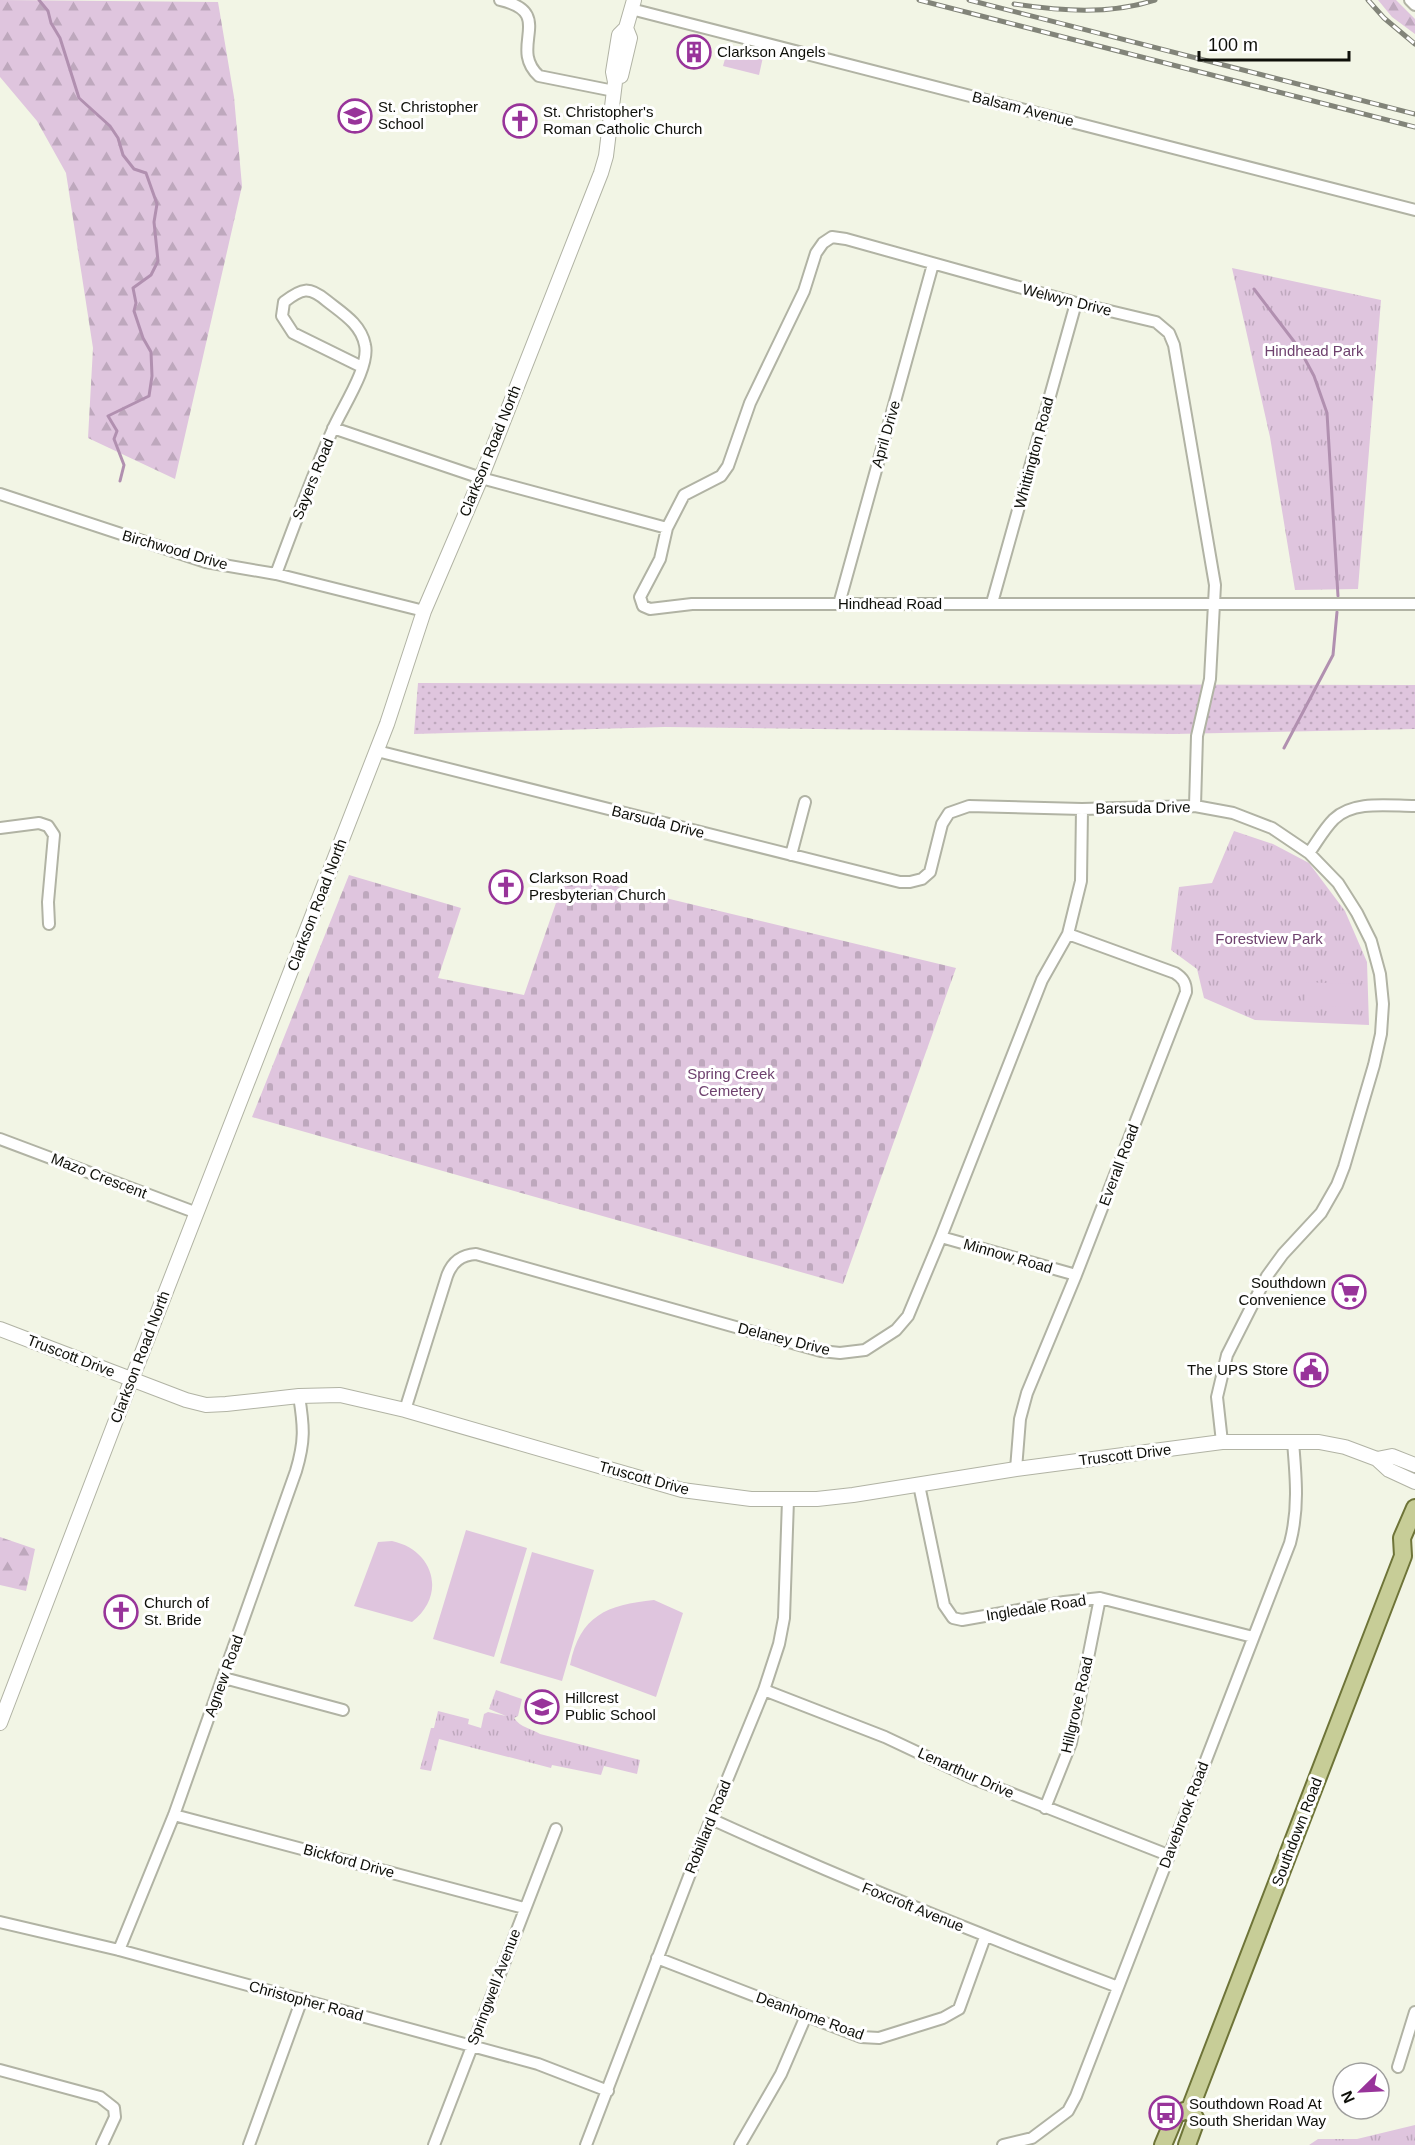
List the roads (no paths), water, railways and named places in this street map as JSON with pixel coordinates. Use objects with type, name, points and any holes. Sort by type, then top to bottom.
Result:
[{"type":"main road","name":"Southdown Road","points":[[1165,2145],[1176,2114],[1190,2109],[1409,1553],[1402,1538],[1415,1508]]},
{"type":"main road","name":"Southdown Road","points":[[1187,2145],[1196,2120],[1190,2109]]},
{"type":"street","points":[[500,0],[517,4],[525,10],[529,18],[527,61],[531,69],[539,76],[614,86]]},
{"type":"street","points":[[1410,0],[1415,5]]},
{"type":"street","name":"Clarkson Road North","points":[[0,1723],[377,751],[424,610],[481,478],[601,173],[606,156],[614,86],[621,76],[630,38],[626,28],[632,4]]},
{"type":"street","name":"Balsam Avenue","points":[[632,4],[1415,210]]},
{"type":"street","name":"Welwyn Drive","points":[[667,528],[684,495],[721,476],[728,466],[750,403],[804,291],[816,254],[823,243],[832,237],[1076,303],[1156,322],[1169,333],[1174,345],[1215,585],[1210,679],[1197,736],[1196,807]]},
{"type":"street","name":"April Drive","points":[[839,604],[933,264]]},
{"type":"street","points":[[333,428],[351,395],[362,367],[366,346],[357,325],[315,291],[298,291],[284,302],[282,316],[293,333],[362,367]]},
{"type":"street","name":"Whittington Road","points":[[992,603],[1076,303]]},
{"type":"street","name":"Sayers Road","points":[[276,574],[333,428],[481,478]]},
{"type":"street","points":[[481,478],[667,528]]},
{"type":"street","name":"Birchwood Drive","points":[[0,494],[206,562],[276,574],[424,610]]},
{"type":"street","name":"Hindhead Road","points":[[667,528],[660,559],[640,597],[643,606],[650,609],[692,604],[1415,604]]},
{"type":"street","name":"Barsuda Drive","points":[[377,751],[900,882],[922,879],[930,872],[942,824],[949,813],[969,806],[1082,809],[1196,807],[1233,813],[1261,823],[1309,853],[1338,883],[1357,913],[1371,942],[1380,974],[1383,1004],[1381,1034],[1374,1065],[1337,1185],[1321,1213],[1283,1254],[1267,1276],[1227,1355],[1217,1397],[1222,1442]]},
{"type":"street","points":[[792,855],[805,802]]},
{"type":"street","points":[[1309,853],[1334,820],[1344,812],[1366,806],[1415,806]]},
{"type":"street","name":"Delaney Drive","points":[[405,1410],[451,1264],[467,1254],[476,1254],[821,1351],[840,1353],[865,1350],[896,1330],[908,1316],[941,1237],[1042,980],[1068,934],[1082,881],[1082,809]]},
{"type":"street","points":[[0,828],[39,823],[48,826],[54,835],[48,902],[49,924]]},
{"type":"street","name":"Everall Road","points":[[1016,1469],[1020,1419],[1027,1393],[1076,1275],[1186,992],[1186,984],[1181,976],[1068,934]]},
{"type":"street","name":"Mazo Crescent","points":[[0,1138],[197,1213]]},
{"type":"street","name":"Minnow Road","points":[[941,1237],[1076,1275]]},
{"type":"street","name":"Truscott Drive","points":[[0,1329],[186,1400],[206,1405],[299,1396],[340,1395],[405,1410],[682,1490],[751,1499],[788,1500],[853,1495],[1016,1469],[1222,1442],[1319,1442],[1345,1447],[1377,1459],[1389,1470],[1415,1482]]},
{"type":"street","name":"Agnew Road","points":[[119,1950],[174,1815],[303,1447],[304,1425],[299,1396]]},
{"type":"street","name":"Davebrook Road","points":[[1003,2145],[1032,2138],[1068,2111],[1076,2096],[1290,1543],[1295,1525],[1297,1494],[1293,1442]]},
{"type":"street","name":"Truscott Drive","points":[[1377,1459],[1392,1456],[1415,1465]]},
{"type":"street","name":"Ingledale Road","points":[[919,1485],[944,1605],[953,1618],[962,1620],[1100,1598],[1253,1637]]},
{"type":"street","name":"Robillard Road","points":[[586,2145],[711,1819],[764,1690],[779,1644],[784,1618],[788,1500]]},
{"type":"street","name":"Hillgrove Road","points":[[1045,1808],[1071,1743],[1100,1598]]},
{"type":"street","points":[[224,1677],[343,1710]]},
{"type":"street","name":"Lenarthur Drive","points":[[764,1690],[885,1737],[972,1778],[1045,1808],[1168,1855]]},
{"type":"street","name":"Bickford Drive","points":[[174,1815],[524,1908]]},
{"type":"street","name":"Foxcroft Avenue","points":[[711,1819],[830,1873],[1118,1987]]},
{"type":"street","name":"Springwell Avenue","points":[[434,2145],[556,1829]]},
{"type":"street","name":"Christopher Road","points":[[0,1922],[119,1950],[538,2064],[608,2091]]},
{"type":"street","name":"Deanhome Road","points":[[657,1958],[861,2037],[879,2038],[951,2015],[958,2008],[985,1936]]},
{"type":"street","points":[[249,2145],[302,2000]]},
{"type":"street","points":[[1398,2067],[1415,2012]]},
{"type":"street","points":[[740,2145],[782,2074],[806,2016]]},
{"type":"street","points":[[0,2070],[100,2097],[108,2102],[114,2108],[115,2117],[102,2145]]},
{"type":"waterway","points":[[39,0],[48,11],[51,23],[60,38],[79,98],[110,126],[118,138],[123,155],[134,169],[146,173],[157,204],[154,222],[158,261],[151,275],[133,288],[136,303],[134,311],[143,338],[151,352],[152,376],[149,396],[108,416],[117,431],[114,439],[124,465],[120,481]]},
{"type":"waterway","points":[[1254,289],[1299,348],[1314,376],[1327,413],[1338,596]]},
{"type":"waterway","points":[[1284,748],[1333,655],[1337,612]]},
{"type":"railway","points":[[919,0],[1415,127]]},
{"type":"railway","points":[[969,0],[1415,114]]},
{"type":"railway","points":[[1014,4],[1103,10],[1155,0]]},
{"type":"railway","points":[[1368,0],[1384,18],[1415,44]]},
{"type":"place","name":"Clarkson Angels","points":[[694,52]]},
{"type":"place","name":"St. Christopher School","points":[[355,116]]},
{"type":"place","name":"St. Christopher's Roman Catholic Church","points":[[520,121]]},
{"type":"place","name":"Clarkson Road Presbyterian Church","points":[[506,887]]},
{"type":"place","name":"Southdown Convenience","points":[[1349,1292]]},
{"type":"place","name":"The UPS Store","points":[[1311,1370]]},
{"type":"place","name":"Church of St. Bride","points":[[121,1612]]},
{"type":"place","name":"Hillcrest Public School","points":[[542,1707]]},
{"type":"place","name":"Southdown Road At South Sheridan Way","points":[[1166,2113]]},
{"type":"park label","name":"Hindhead Park","points":[[1314,351]]},
{"type":"park label","name":"Forestview Park","points":[[1269,939]]},
{"type":"park label","name":"Spring Creek Cemetery","points":[[731,1082]]}]
